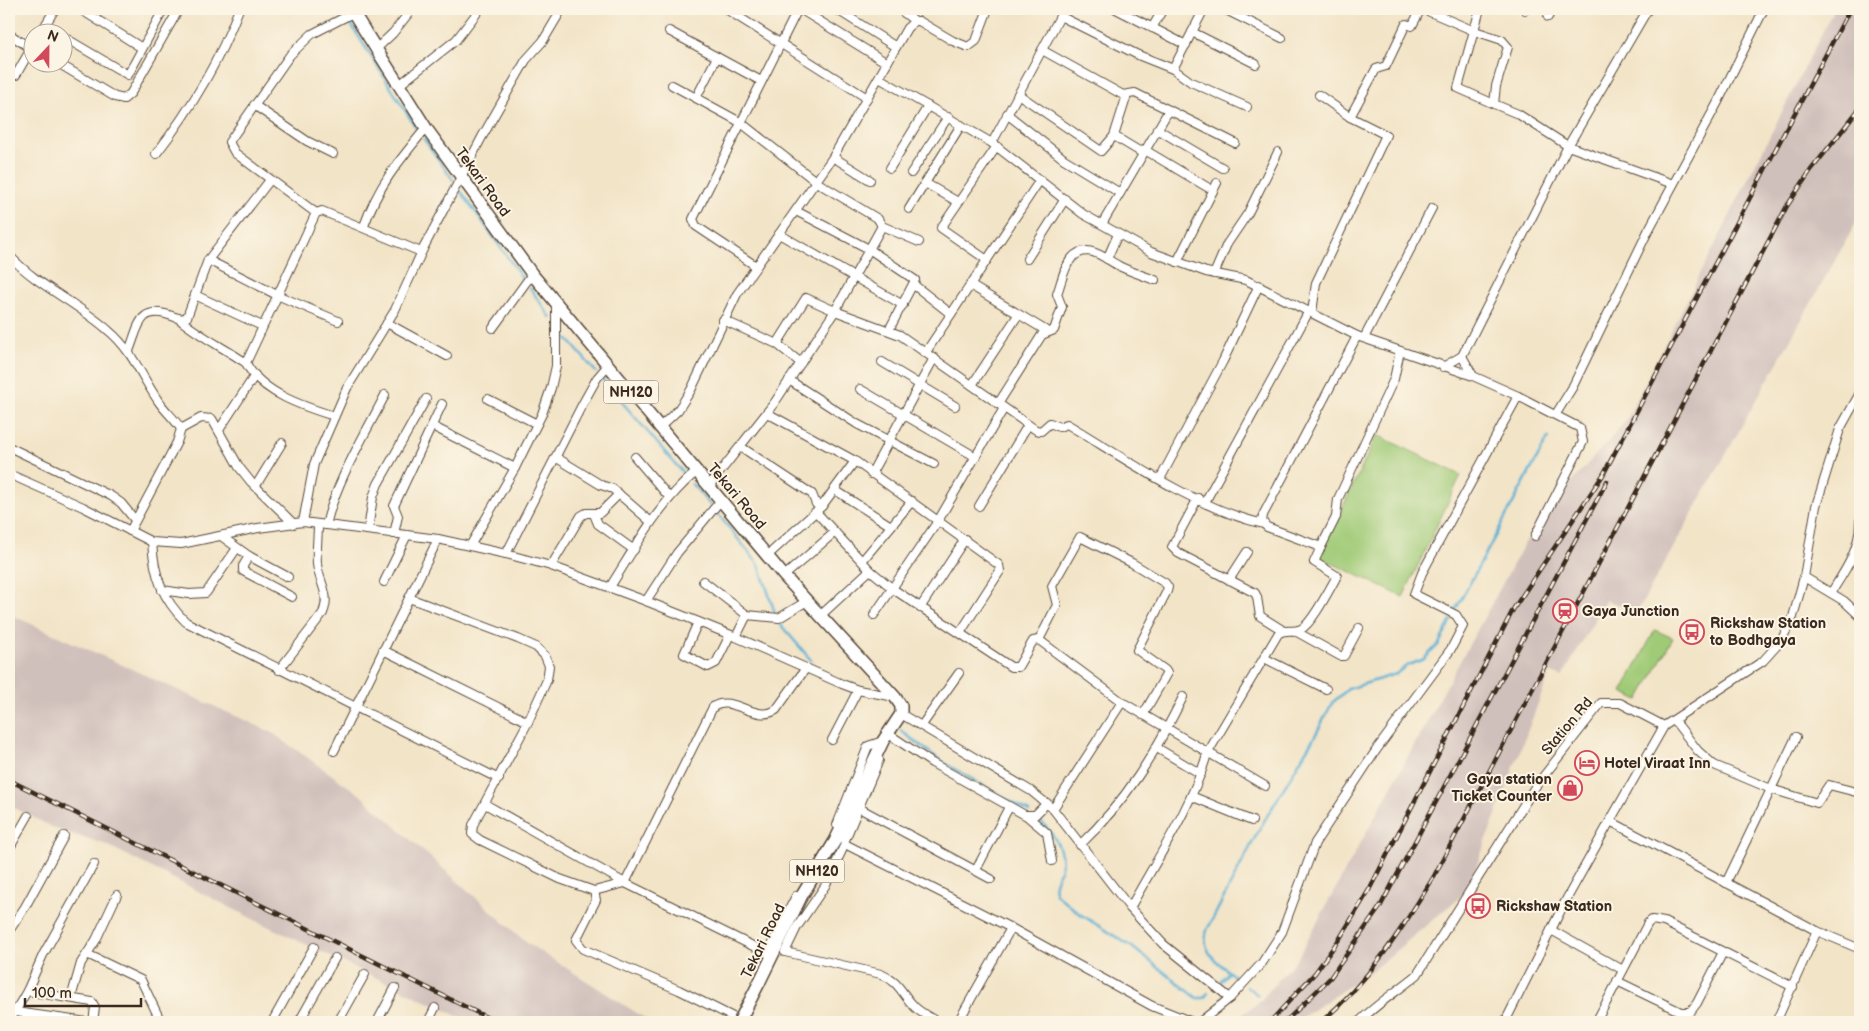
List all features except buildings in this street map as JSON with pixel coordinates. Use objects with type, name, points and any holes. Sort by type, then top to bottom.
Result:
[{"type":"highway","name":"Tekari Road","points":[[352,11],[426,128],[532,274],[784,576],[895,696],[901,706],[901,714],[885,737],[828,856],[801,897],[739,1022]]},
{"type":"street","points":[[47,22],[55,9]]},
{"type":"street","points":[[80,9],[142,48]]},
{"type":"street","points":[[72,42],[128,75],[161,14],[159,9]]},
{"type":"street","points":[[72,72],[115,98],[124,99],[131,93],[179,9]]},
{"type":"street","points":[[156,154],[182,120],[199,93],[215,65],[239,9]]},
{"type":"street","points":[[375,50],[393,33],[412,9]]},
{"type":"street","points":[[398,86],[456,40],[480,9]]},
{"type":"street","points":[[303,522],[314,464],[347,388],[387,323],[460,175],[526,60],[542,41],[562,9]]},
{"type":"street","points":[[726,9],[780,41],[780,44],[867,98]]},
{"type":"street","points":[[786,9],[798,11],[887,63]]},
{"type":"street","points":[[836,9],[896,47]]},
{"type":"street","points":[[899,9],[916,21],[968,47],[976,41],[988,9]]},
{"type":"street","points":[[1116,9],[1186,45]]},
{"type":"street","points":[[1152,28],[1163,9]]},
{"type":"street","points":[[1174,69],[1204,9]]},
{"type":"street","points":[[1224,9],[1282,38]]},
{"type":"street","points":[[1350,117],[1376,69],[1386,66],[1406,24],[1412,26],[1422,9],[1472,30],[1502,40],[1508,47],[1496,86],[1494,104]]},
{"type":"street","points":[[1480,9],[1472,30],[1469,55],[1458,88],[1518,114],[1568,146],[1673,184]]},
{"type":"street","points":[[1548,17],[1552,9]]},
{"type":"street","points":[[1444,367],[1462,356],[1568,146],[1648,9]]},
{"type":"street","points":[[1556,414],[1572,388],[1673,184],[1718,102],[1764,9]]},
{"type":"street","points":[[316,213],[270,180],[235,152],[229,144],[232,135],[276,72],[300,44],[312,34],[352,11]]},
{"type":"street","points":[[756,266],[696,226],[693,219],[740,122],[798,11]]},
{"type":"street","points":[[987,260],[941,229],[995,144],[1007,114],[1062,12],[1138,56],[1174,69],[1191,82],[1247,107]]},
{"type":"street","points":[[660,428],[678,410],[691,390],[723,320],[756,266],[833,157],[907,28],[916,21]]},
{"type":"street","points":[[669,31],[761,81]]},
{"type":"street","points":[[1192,32],[1256,64]]},
{"type":"street","points":[[9,34],[22,42]]},
{"type":"street","points":[[1042,50],[1122,95],[1135,92],[1235,143]]},
{"type":"street","points":[[696,98],[717,57]]},
{"type":"street","points":[[9,74],[16,75],[22,65]]},
{"type":"street","points":[[879,78],[995,144],[1083,214],[1151,252],[1214,274],[1246,280],[1259,285],[1361,337],[1473,376],[1556,414],[1580,428],[1583,442],[1534,536]]},
{"type":"street","points":[[672,85],[740,122],[816,181],[878,219],[882,226],[919,242]]},
{"type":"street","points":[[1018,94],[1061,121],[1101,151],[1114,136],[1127,95]]},
{"type":"street","points":[[1284,631],[1260,616],[1257,597],[1254,593],[1178,553],[1172,547],[1310,312],[1316,283],[1386,136],[1385,133],[1350,117],[1319,95]]},
{"type":"street","points":[[254,105],[307,140],[333,154]]},
{"type":"street","points":[[890,168],[928,106]]},
{"type":"street","points":[[1102,224],[1169,110]]},
{"type":"street","points":[[1007,114],[1064,159],[1120,192]]},
{"type":"street","points":[[911,173],[948,117]]},
{"type":"street","points":[[909,209],[961,125]]},
{"type":"street","points":[[364,226],[375,198],[387,176],[426,128]]},
{"type":"street","points":[[1157,129],[1223,168]]},
{"type":"street","points":[[1114,136],[1139,151],[1145,150],[1207,187]]},
{"type":"street","points":[[1214,274],[1227,244],[1248,213],[1278,152]]},
{"type":"street","points":[[833,157],[870,180]]},
{"type":"street","points":[[178,318],[187,317],[208,260],[270,180]]},
{"type":"street","points":[[926,352],[1040,180]]},
{"type":"street","points":[[925,183],[958,202]]},
{"type":"street","points":[[1177,262],[1217,183]]},
{"type":"street","points":[[1027,259],[1065,200]]},
{"type":"street","points":[[1264,524],[1263,516],[1432,208]]},
{"type":"street","points":[[246,363],[316,213],[321,210],[364,226],[421,252]]},
{"type":"street","points":[[796,211],[868,250],[914,279],[914,285],[889,330]]},
{"type":"street","points":[[709,486],[767,413],[801,363],[835,311],[882,226]]},
{"type":"street","points":[[779,234],[903,305]]},
{"type":"street","points":[[1107,258],[1118,234]]},
{"type":"street","points":[[1044,334],[1053,332],[1061,308],[1056,296],[1070,259],[1079,253],[1100,254],[1122,268],[1155,280]]},
{"type":"street","points":[[9,255],[45,285],[109,330],[129,351],[160,403],[181,429]]},
{"type":"street","points":[[208,260],[277,295],[338,321]]},
{"type":"street","points":[[492,328],[532,274]]},
{"type":"street","points":[[914,285],[951,314]]},
{"type":"street","points":[[874,615],[938,521],[976,457],[1001,406],[1044,334],[1043,328],[970,285]]},
{"type":"street","points":[[1160,479],[1223,361],[1259,285]]},
{"type":"street","points":[[196,295],[262,326]]},
{"type":"street","points":[[777,344],[806,298],[835,311],[889,330],[926,352],[1028,425],[1041,431],[1049,424],[1060,427],[1067,424],[1160,479],[1201,500],[1241,519],[1264,524],[1321,546]]},
{"type":"street","points":[[470,546],[515,468],[537,424],[551,388],[556,366],[556,304]]},
{"type":"street","points":[[129,351],[140,323],[146,314],[160,312],[178,318],[194,332],[217,343],[246,363],[255,375],[289,400],[334,416]]},
{"type":"street","points":[[972,385],[1018,315]]},
{"type":"street","points":[[723,320],[777,344],[801,363]]},
{"type":"street","points":[[387,323],[447,356]]},
{"type":"street","points":[[1130,908],[1191,796],[1201,774],[1207,754],[1278,634],[1284,631],[1295,631],[1306,626],[1337,576],[1314,562],[1336,517],[1338,499],[1394,379],[1400,351]]},
{"type":"street","points":[[1462,356],[1473,376]]},
{"type":"street","points":[[872,474],[934,358]]},
{"type":"street","points":[[882,362],[955,406]]},
{"type":"street","points":[[506,554],[597,378],[608,364]]},
{"type":"street","points":[[219,430],[255,375]]},
{"type":"street","points":[[789,380],[857,424],[934,464]]},
{"type":"street","points":[[860,389],[904,413],[976,457]]},
{"type":"street","points":[[1505,1022],[1551,930],[1664,726],[1746,673],[1775,650],[1793,617],[1804,577],[1816,506],[1840,428],[1860,393]]},
{"type":"street","points":[[279,670],[323,613],[327,598],[317,564],[322,525],[339,485],[385,395]]},
{"type":"street","points":[[1200,1022],[1230,998],[1262,963],[1282,932],[1315,843],[1377,750],[1451,649],[1463,626],[1456,615],[1414,594],[1422,572],[1518,396]]},
{"type":"street","points":[[368,530],[373,496],[378,484],[426,399]]},
{"type":"street","points":[[488,399],[537,424]]},
{"type":"street","points":[[394,534],[398,516],[394,506],[442,404]]},
{"type":"street","points":[[767,413],[855,461],[965,539],[1001,567],[960,634]]},
{"type":"street","points":[[130,531],[177,442],[181,429],[204,417],[212,419],[235,461],[255,487],[294,524]]},
{"type":"street","points":[[979,506],[1028,425]]},
{"type":"street","points":[[432,426],[515,468]]},
{"type":"street","points":[[255,487],[282,443]]},
{"type":"street","points":[[9,447],[111,496],[121,503],[135,520]]},
{"type":"street","points":[[741,447],[812,494],[819,509],[835,532],[870,570],[893,589],[960,634],[1013,668],[1020,665],[1034,640],[1039,640],[1122,702],[1207,754],[1265,786]]},
{"type":"street","points":[[635,456],[670,497]]},
{"type":"street","points":[[557,458],[619,494],[651,522]]},
{"type":"street","points":[[767,556],[819,509],[855,461]]},
{"type":"street","points":[[610,587],[651,522],[670,497],[696,472]]},
{"type":"street","points":[[9,474],[152,542],[181,544],[258,528],[303,522],[438,539],[506,554],[551,566],[610,587],[733,636],[858,690],[895,696]]},
{"type":"street","points":[[835,490],[891,526]]},
{"type":"street","points":[[551,566],[581,516],[586,513],[594,514],[601,512],[619,494]]},
{"type":"street","points":[[646,601],[676,553],[721,500]]},
{"type":"street","points":[[862,561],[912,501]]},
{"type":"street","points":[[594,514],[598,524],[634,550]]},
{"type":"street","points":[[1831,593],[1856,552],[1860,536],[1860,521]]},
{"type":"street","points":[[784,576],[835,532]]},
{"type":"street","points":[[384,582],[407,535]]},
{"type":"street","points":[[222,536],[248,556],[288,577]]},
{"type":"street","points":[[1039,640],[1056,605],[1057,600],[1052,589],[1054,583],[1080,537],[1132,563],[1165,583],[1168,586],[1167,591],[1137,650],[1167,673],[1143,714]]},
{"type":"street","points":[[334,751],[438,539]]},
{"type":"street","points":[[920,608],[965,539]]},
{"type":"street","points":[[152,542],[154,567],[162,590],[172,609],[186,622],[498,779]]},
{"type":"street","points":[[162,590],[189,594],[206,593],[237,548]]},
{"type":"street","points":[[1229,580],[1247,552]]},
{"type":"street","points":[[248,556],[243,566],[243,571],[292,597]]},
{"type":"street","points":[[820,616],[870,570]]},
{"type":"street","points":[[1804,577],[1831,593],[1860,616]]},
{"type":"street","points":[[703,581],[748,615],[779,618],[807,601]]},
{"type":"street","points":[[409,598],[518,639],[536,647],[545,656],[549,666],[547,680],[528,722],[473,825],[472,834],[560,878],[594,891],[625,883],[713,707],[724,704],[761,714],[770,714],[776,710],[809,670]]},
{"type":"street","points":[[698,622],[684,654],[708,667],[716,663],[748,615]]},
{"type":"street","points":[[1295,631],[1340,656],[1344,656],[1359,628]]},
{"type":"street","points":[[383,650],[528,722]]},
{"type":"street","points":[[1264,658],[1326,689]]},
{"type":"street","points":[[922,725],[959,673]]},
{"type":"street","points":[[832,740],[858,690]]},
{"type":"street","points":[[1080,845],[1116,809],[1157,748],[1183,697]]},
{"type":"street","points":[[1028,817],[1050,806],[1122,702]]},
{"type":"street","name":"Station Rd","points":[[1359,1022],[1417,975],[1535,787],[1601,703],[1620,703],[1664,726]]},
{"type":"street","points":[[901,714],[1031,790],[1050,806],[1130,908],[1163,944],[1230,998]]},
{"type":"street","points":[[1674,720],[1698,751],[1714,764],[1770,788],[1817,803],[1829,785],[1860,793]]},
{"type":"street","points":[[485,804],[625,883],[766,953],[791,905],[831,840],[868,746],[885,737]]},
{"type":"street","points":[[885,737],[1028,817],[1046,833],[1052,861]]},
{"type":"street","points":[[885,737],[879,761],[845,844],[825,886],[797,927],[785,952],[882,974],[892,979],[912,1004],[938,1022]]},
{"type":"street","points":[[1726,883],[1796,737]]},
{"type":"street","points":[[1157,748],[1201,774]]},
{"type":"street","points":[[1191,796],[1252,821]]},
{"type":"street","points":[[976,870],[1009,806]]},
{"type":"street","points":[[859,808],[991,879]]},
{"type":"street","points":[[9,849],[28,816]]},
{"type":"street","points":[[1610,821],[1817,931],[1860,948]]},
{"type":"street","points":[[9,931],[25,907],[64,836]]},
{"type":"street","points":[[845,844],[1011,928],[1152,1006],[1192,1022]]},
{"type":"street","points":[[9,1022],[27,991],[43,955],[94,864]]},
{"type":"street","points":[[594,891],[596,900],[578,933],[576,940],[578,946],[679,990],[744,1022]]},
{"type":"street","points":[[71,998],[81,963],[117,895]]},
{"type":"street","points":[[1596,1022],[1648,923],[1652,920],[1664,922],[1793,987]]},
{"type":"street","points":[[958,1022],[1011,928]]},
{"type":"street","points":[[1551,930],[1623,970]]},
{"type":"street","points":[[1776,1022],[1817,931]]},
{"type":"street","points":[[272,1022],[314,947]]},
{"type":"street","points":[[1617,981],[1681,1012],[1690,1012],[1697,1003],[1723,952]]},
{"type":"street","points":[[87,954],[142,980],[161,1022]]},
{"type":"street","points":[[299,1022],[335,958]]},
{"type":"street","points":[[338,1022],[365,974]]},
{"type":"street","points":[[377,1022],[395,988]]},
{"type":"street","points":[[27,991],[94,1003],[94,1022]]},
{"type":"street","points":[[428,1022],[435,1008]]},
{"type":"street","points":[[16,1012],[86,1022]]},
{"type":"shaded area","points":[[1834,9],[1860,9],[1860,216],[1637,612],[1606,600],[1562,677],[1550,672],[1467,891],[1373,970],[1295,1022],[1232,1022],[1260,1001],[1297,959],[1537,521],[1626,421]]},
{"type":"shaded area","points":[[9,614],[271,732],[359,794],[527,943],[651,1022],[470,1022],[263,924],[107,845],[56,829],[9,805]]},
{"type":"green space","points":[[1377,435],[1461,475],[1403,597],[1319,557]]},
{"type":"green space","points":[[1655,630],[1673,638],[1639,700],[1622,692]]},
{"type":"waterway","points":[[349,21],[418,131]]},
{"type":"waterway","points":[[424,139],[453,180]]},
{"type":"waterway","points":[[460,190],[523,279]]},
{"type":"waterway","points":[[530,288],[551,318]]},
{"type":"waterway","points":[[565,336],[596,372]]},
{"type":"waterway","points":[[602,379],[684,474]]},
{"type":"waterway","points":[[1456,609],[1548,438]]},
{"type":"waterway","points":[[692,484],[710,505]]},
{"type":"waterway","points":[[718,514],[759,565],[775,613]]},
{"type":"waterway","points":[[1239,980],[1209,953],[1205,938],[1207,930],[1260,828],[1316,734],[1332,703],[1348,689],[1396,674],[1406,666],[1424,659],[1439,644],[1451,620]]},
{"type":"waterway","points":[[780,624],[811,660]]},
{"type":"waterway","points":[[900,730],[944,763],[1029,812]]},
{"type":"waterway","points":[[1038,819],[1056,840],[1061,854],[1061,868],[1054,887],[1056,894],[1080,914],[1132,947],[1197,998],[1204,998],[1208,993]]},
{"type":"waterway","points":[[1220,981],[1229,972]]},
{"type":"waterway","points":[[1247,987],[1258,995]]},
{"type":"railway","points":[[1270,1022],[1315,973],[1340,938],[1369,890],[1514,608],[1603,475],[1850,9]]},
{"type":"railway","points":[[1321,1022],[1338,1007],[1369,973],[1409,917],[1433,878],[1787,206],[1811,170],[1860,108]]},
{"type":"railway","points":[[1285,1022],[1330,978],[1380,907],[1607,481]]},
{"type":"railway","points":[[9,780],[496,1022]]},
{"type":"place","name":"Gaya Junction","points":[[1565,611]]},
{"type":"place","name":"Rickshaw Station to Bodhgaya","points":[[1692,632]]},
{"type":"place","name":"Hotel Viraat Inn","points":[[1587,763]]},
{"type":"place","name":"Gaya station Ticket Counter","points":[[1570,788]]},
{"type":"place","name":"Rickshaw Station","points":[[1478,906]]}]
